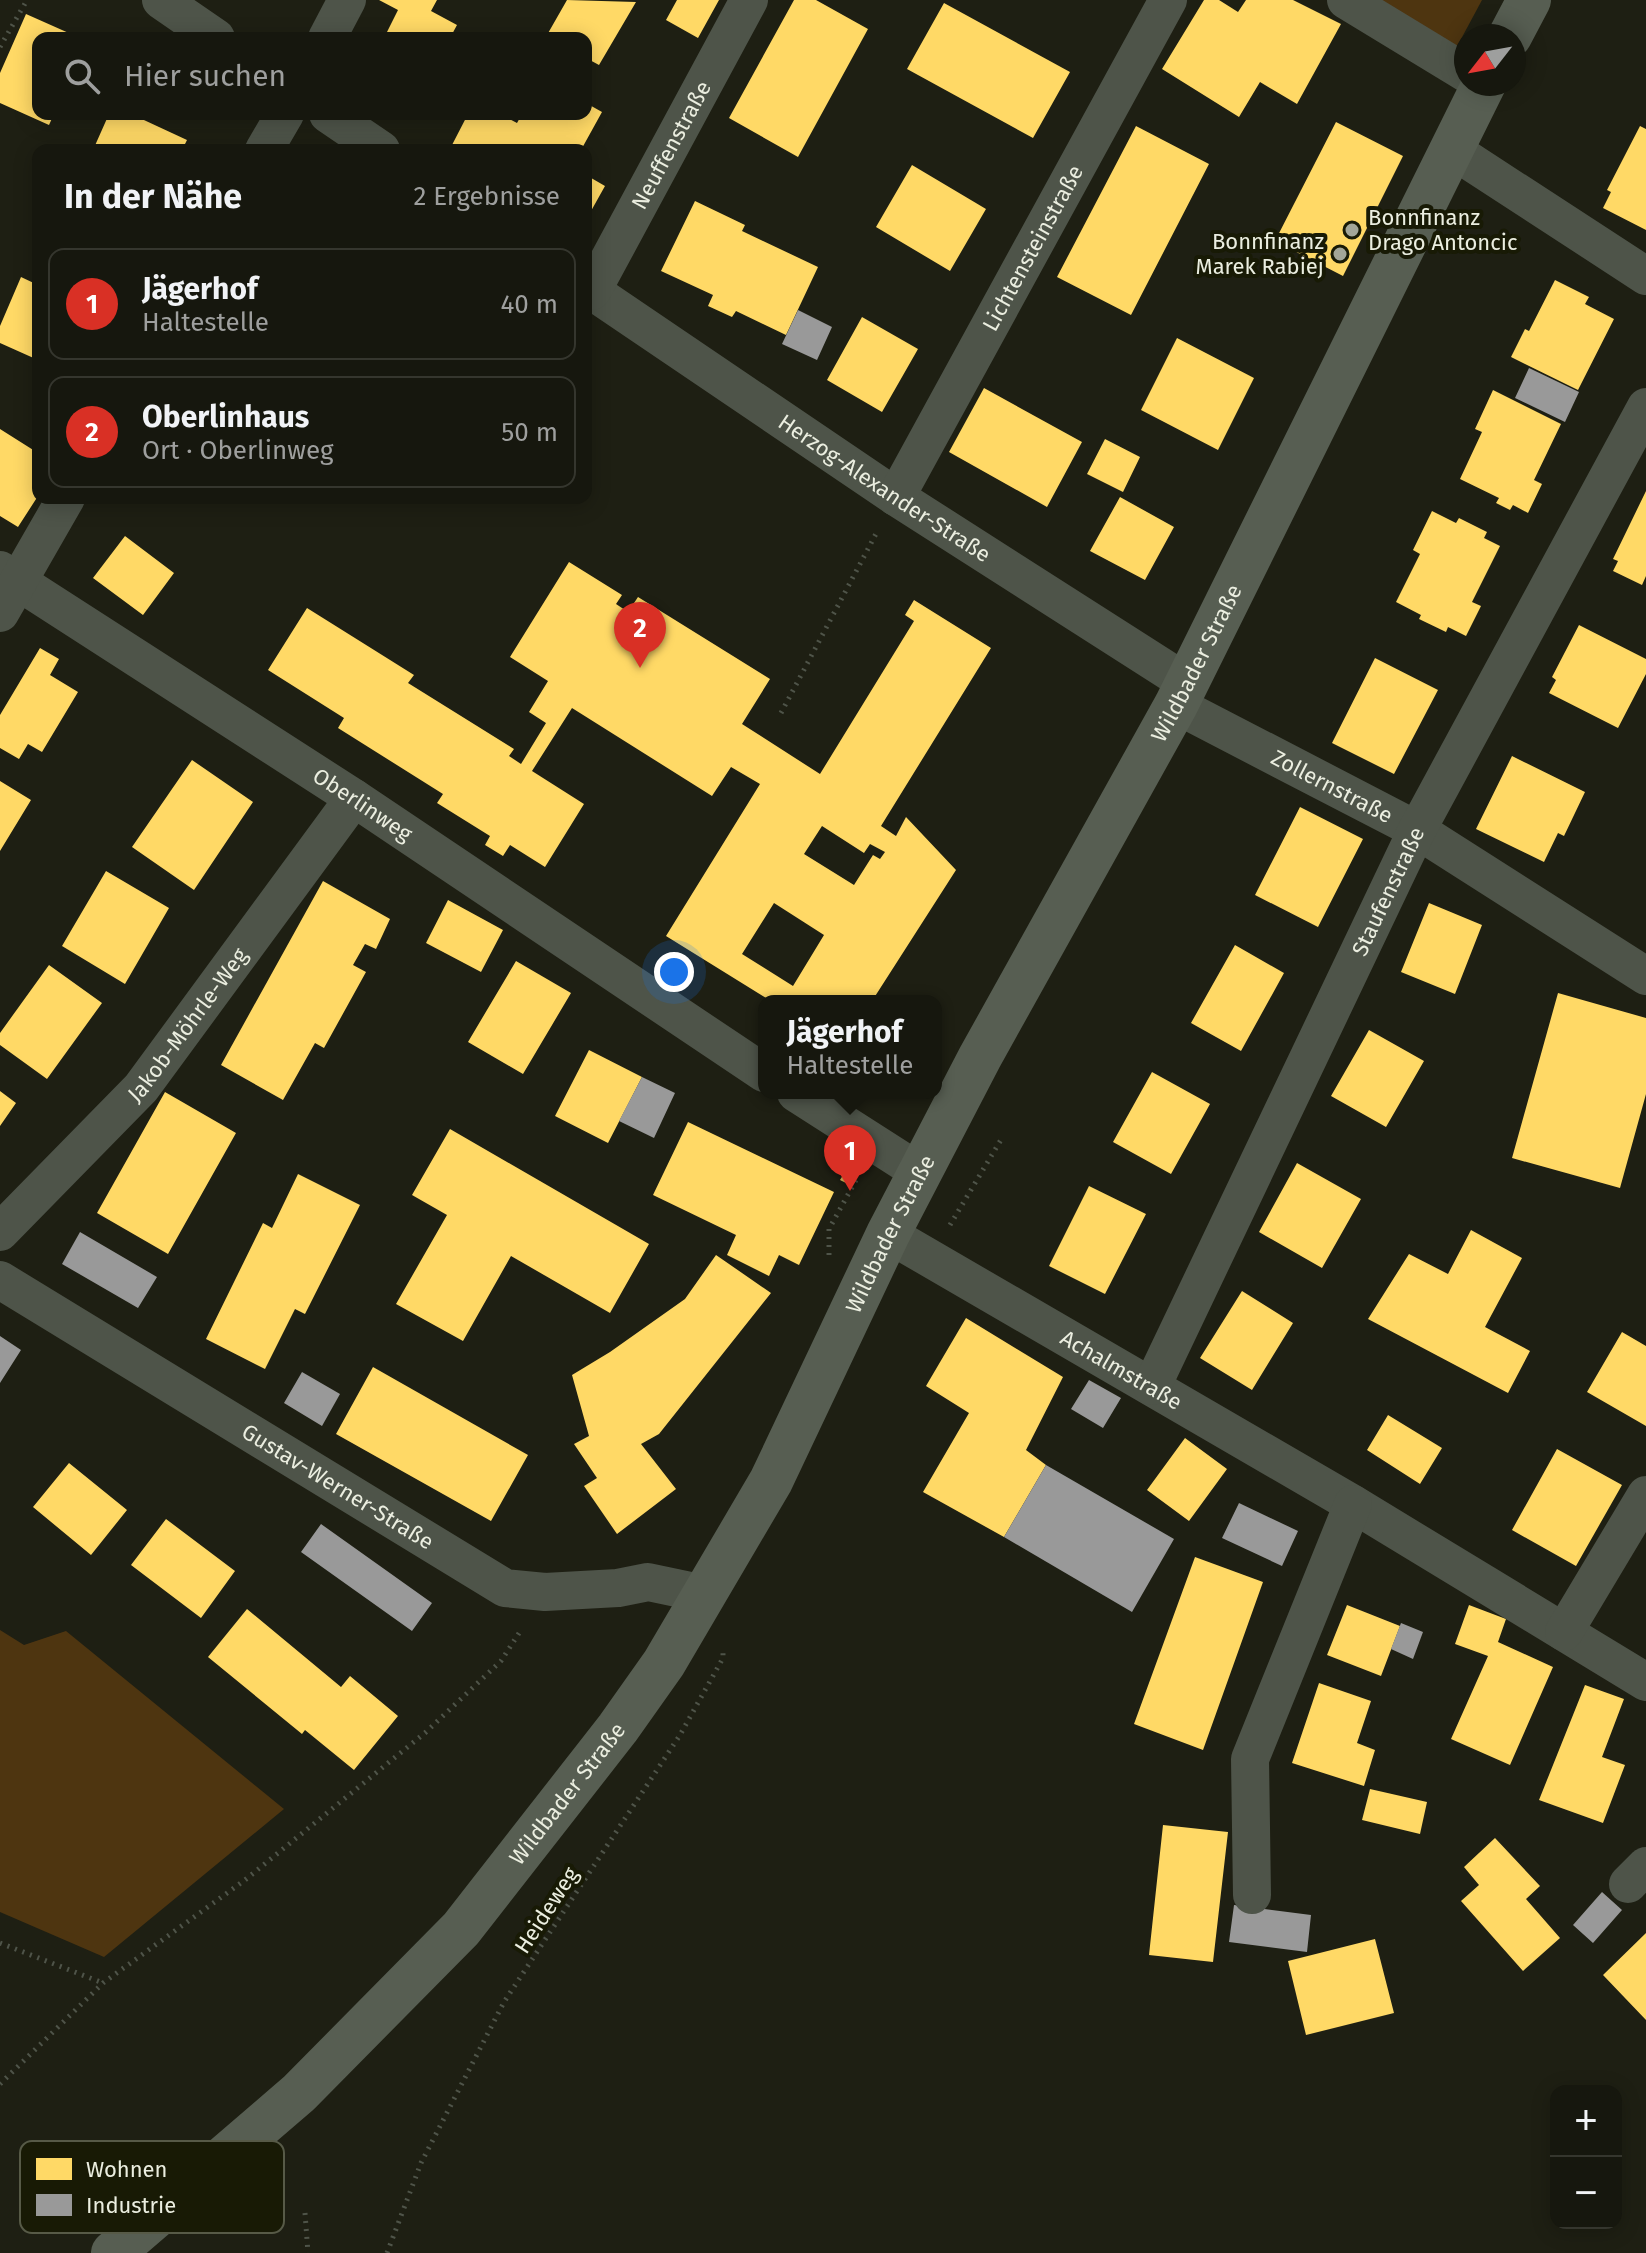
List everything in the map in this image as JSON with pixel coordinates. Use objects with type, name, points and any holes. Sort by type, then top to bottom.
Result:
[{"type":"main road","points":[[1516,24],[1529,0]]},
{"type":"main road","name":"Wildbader Straße","points":[[243,2141],[299,2093],[461,1929],[618,1728],[664,1663],[771,1481],[888,1234],[980,1057],[1181,694],[1478,96]]},
{"type":"main road","name":"Wildbader Straße","points":[[113,2253],[136,2233]]},
{"type":"street","points":[[161,0],[207,32]]},
{"type":"street","points":[[330,32],[347,0]]},
{"type":"street","name":"Neuffenstraße","points":[[592,284],[749,0]]},
{"type":"street","name":"Lichtensteinstraße","points":[[896,497],[1168,0]]},
{"type":"street","points":[[1346,0],[1454,66]]},
{"type":"street","points":[[268,144],[282,120]]},
{"type":"street","points":[[337,120],[372,144]]},
{"type":"street","points":[[1451,149],[1646,276]]},
{"type":"street","name":"Herzog-Alexander-Straße","points":[[592,291],[1181,694]]},
{"type":"street","name":"Staufenstraße","points":[[1152,1386],[1417,830],[1646,407]]},
{"type":"street","points":[[6,588],[62,504]]},
{"type":"street","name":"Oberlinweg","points":[[6,588],[354,798],[758,1069]]},
{"type":"street","name":"Zollernstraße","points":[[1181,694],[1417,830],[1646,976]]},
{"type":"street","name":"Jakob-Möhrle-Weg","points":[[0,1232],[141,1088],[354,798]]},
{"type":"street","points":[[805,1099],[921,1173]]},
{"type":"street","name":"Achalmstraße","points":[[888,1234],[1353,1504],[1646,1682]]},
{"type":"street","name":"Gustav-Werner-Straße","points":[[0,1280],[505,1588],[545,1592],[618,1588],[648,1582],[686,1590],[703,1598]]},
{"type":"street","points":[[1564,1632],[1646,1495]]},
{"type":"street","points":[[1252,1895],[1250,1759],[1353,1504]]},
{"type":"path","points":[[0,47],[27,0]]},
{"type":"path","points":[[781,713],[896,497]]},
{"type":"path","points":[[0,2084],[103,1983],[245,1880],[426,1732],[501,1661],[545,1592]]},
{"type":"path","name":"Heideweg","points":[[387,2253],[421,2163],[504,2002],[680,1735],[723,1658],[726,1621],[703,1598]]},
{"type":"path","points":[[0,1943],[103,1983]]},
{"type":"path","points":[[305,2213],[308,2253]]},
{"type":"shaded area","points":[[1360,0],[1482,0],[1469,24],[1454,24],[1453,54]]},
{"type":"shaded area","points":[[0,1630],[24,1645],[66,1631],[284,1809],[104,1957],[0,1912]]},
{"type":"building: Wohnen","points":[[379,0],[437,0],[431,11],[457,25],[453,32],[387,32],[398,10]]},
{"type":"building: Wohnen","points":[[567,0],[636,2],[599,65],[592,61],[592,32],[549,32]]},
{"type":"building: Wohnen","points":[[677,0],[719,0],[698,38],[666,20]]},
{"type":"building: Wohnen","points":[[794,0],[816,0],[868,29],[798,157],[729,118]]},
{"type":"building: Wohnen","points":[[1204,0],[1219,0],[1238,12],[1246,0],[1293,0],[1341,24],[1297,104],[1260,82],[1239,117],[1162,69]]},
{"type":"building: Wohnen","points":[[944,3],[1070,72],[1033,138],[907,69]]},
{"type":"building: Wohnen","points":[[26,14],[66,32],[32,32],[32,117],[0,103],[0,73]]},
{"type":"building: Wohnen","points":[[592,106],[602,112],[584,144],[453,144],[465,120],[511,120],[517,123],[519,120],[592,120]]},
{"type":"building: Wohnen","points":[[106,120],[144,120],[187,140],[185,144],[96,144]]},
{"type":"building: Wohnen","points":[[1336,122],[1403,156],[1343,276],[1275,241]]},
{"type":"building: Wohnen","points":[[1136,126],[1209,164],[1131,315],[1057,277]]},
{"type":"building: Wohnen","points":[[1640,126],[1646,129],[1646,230],[1603,208],[1611,192],[1607,190]]},
{"type":"building: Wohnen","points":[[912,165],[986,209],[950,271],[876,227]]},
{"type":"building: Wohnen","points":[[592,178],[605,186],[592,209]]},
{"type":"building: Wohnen","points":[[695,201],[745,225],[742,231],[818,267],[786,335],[736,311],[732,317],[708,306],[713,295],[661,271]]},
{"type":"building: Wohnen","points":[[21,277],[32,282],[32,357],[0,343],[0,326]]},
{"type":"building: Wohnen","points":[[1555,280],[1589,297],[1585,304],[1614,319],[1578,390],[1511,357],[1525,329],[1529,331]]},
{"type":"building: Wohnen","points":[[862,317],[918,349],[882,412],[827,380]]},
{"type":"building: Wohnen","points":[[1177,338],[1254,378],[1218,450],[1141,410]]},
{"type":"building: Wohnen","points":[[984,388],[1082,442],[1047,507],[949,452]]},
{"type":"building: Wohnen","points":[[1493,390],[1561,424],[1534,480],[1542,484],[1528,513],[1513,505],[1510,510],[1496,503],[1499,498],[1460,479],[1482,432],[1475,429]]},
{"type":"building: Wohnen","points":[[0,429],[32,449],[33,504],[18,527],[0,516]]},
{"type":"building: Wohnen","points":[[1105,439],[1140,457],[1123,492],[1087,474]]},
{"type":"building: Wohnen","points":[[1646,491],[1646,576],[1642,585],[1613,571],[1618,561],[1613,559]]},
{"type":"building: Wohnen","points":[[1120,497],[1174,527],[1145,580],[1090,551]]},
{"type":"building: Wohnen","points":[[1432,511],[1456,523],[1459,518],[1487,532],[1484,538],[1500,546],[1472,602],[1481,606],[1466,636],[1448,627],[1446,632],[1419,619],[1421,615],[1396,602],[1420,554],[1413,550]]},
{"type":"building: Wohnen","points":[[125,536],[174,573],[143,615],[93,578]]},
{"type":"building: Wohnen","points":[[569,562],[622,595],[616,604],[628,612],[638,597],[770,679],[742,724],[820,774],[914,621],[905,615],[914,600],[991,648],[881,826],[896,836],[906,817],[956,870],[876,995],[761,995],[666,936],[760,784],[731,767],[712,796],[572,708],[532,771],[584,804],[545,867],[510,845],[503,856],[485,845],[490,836],[437,803],[443,794],[338,728],[344,718],[268,670],[307,608],[414,675],[408,683],[514,749],[509,756],[521,764],[546,723],[529,712],[548,681],[510,657]],"holes":[[[822,826],[864,853],[870,844],[885,852],[880,859],[873,855],[854,885],[804,854]],[[774,903],[824,935],[793,986],[742,954]]]},
{"type":"building: Wohnen","points":[[1579,625],[1646,659],[1646,674],[1618,728],[1549,693],[1556,680],[1552,677]]},
{"type":"building: Wohnen","points":[[40,648],[59,659],[50,675],[78,692],[42,752],[28,744],[19,759],[0,748],[0,715]]},
{"type":"building: Wohnen","points":[[1375,658],[1438,690],[1394,774],[1332,743]]},
{"type":"building: Wohnen","points":[[1512,756],[1585,792],[1564,836],[1558,833],[1544,862],[1476,829]]},
{"type":"building: Wohnen","points":[[192,760],[253,802],[194,890],[132,847]]},
{"type":"building: Wohnen","points":[[0,781],[31,800],[0,851]]},
{"type":"building: Wohnen","points":[[1300,807],[1363,839],[1318,927],[1255,895]]},
{"type":"building: Wohnen","points":[[106,871],[169,908],[125,984],[62,946]]},
{"type":"building: Wohnen","points":[[323,881],[390,919],[376,949],[365,944],[353,965],[366,972],[324,1048],[315,1043],[283,1100],[221,1065]]},
{"type":"building: Wohnen","points":[[448,900],[503,930],[481,972],[426,943]]},
{"type":"building: Wohnen","points":[[1429,903],[1482,925],[1455,994],[1401,972]]},
{"type":"building: Wohnen","points":[[1235,945],[1284,973],[1241,1051],[1191,1023]]},
{"type":"building: Wohnen","points":[[516,961],[571,993],[523,1074],[468,1042]]},
{"type":"building: Wohnen","points":[[49,965],[102,1003],[47,1079],[0,1045],[0,1033]]},
{"type":"building: Wohnen","points":[[1558,993],[1646,1018],[1646,1094],[1620,1188],[1512,1158]]},
{"type":"building: Wohnen","points":[[1369,1030],[1424,1061],[1386,1127],[1331,1096]]},
{"type":"building: Wohnen","points":[[589,1050],[642,1077],[608,1143],[555,1116]]},
{"type":"building: Wohnen","points":[[1152,1072],[1210,1104],[1171,1174],[1113,1142]]},
{"type":"building: Wohnen","points":[[0,1091],[16,1103],[0,1126]]},
{"type":"building: Wohnen","points":[[165,1092],[236,1133],[168,1254],[97,1213]]},
{"type":"building: Wohnen","points":[[688,1122],[834,1192],[799,1265],[779,1255],[769,1276],[727,1255],[736,1235],[653,1195]]},
{"type":"building: Wohnen","points":[[450,1129],[649,1244],[610,1313],[511,1256],[463,1341],[396,1304],[447,1215],[412,1195]]},
{"type":"building: Wohnen","points":[[851,1162],[860,1168],[850,1185],[840,1180]]},
{"type":"building: Wohnen","points":[[1297,1163],[1361,1199],[1322,1268],[1259,1232]]},
{"type":"building: Wohnen","points":[[298,1174],[360,1205],[305,1314],[295,1309],[265,1369],[206,1339],[263,1223],[272,1228]]},
{"type":"building: Wohnen","points":[[1089,1186],[1146,1214],[1105,1294],[1049,1266]]},
{"type":"building: Wohnen","points":[[1471,1230],[1522,1258],[1485,1327],[1530,1351],[1508,1393],[1368,1319],[1409,1254],[1448,1274]]},
{"type":"building: Wohnen","points":[[716,1255],[771,1293],[659,1434],[641,1444],[676,1489],[617,1534],[584,1486],[597,1478],[574,1444],[589,1436],[572,1375],[685,1299]]},
{"type":"building: Wohnen","points":[[1242,1291],[1293,1323],[1252,1390],[1200,1358]]},
{"type":"building: Wohnen","points":[[966,1318],[1063,1377],[1026,1450],[1046,1465],[1004,1537],[923,1492],[969,1413],[926,1386]]},
{"type":"building: Wohnen","points":[[1622,1332],[1646,1346],[1646,1426],[1587,1392]]},
{"type":"building: Wohnen","points":[[373,1367],[528,1455],[491,1521],[336,1434]]},
{"type":"building: Wohnen","points":[[1388,1415],[1442,1448],[1420,1484],[1367,1450]]},
{"type":"building: Wohnen","points":[[1185,1438],[1227,1469],[1189,1521],[1147,1490]]},
{"type":"building: Wohnen","points":[[1557,1449],[1622,1485],[1576,1566],[1512,1530]]},
{"type":"building: Wohnen","points":[[69,1463],[127,1510],[91,1555],[33,1507]]},
{"type":"building: Wohnen","points":[[166,1519],[235,1571],[201,1618],[131,1565]]},
{"type":"building: Wohnen","points":[[1195,1557],[1263,1582],[1203,1750],[1134,1724]]},
{"type":"building: Wohnen","points":[[1347,1605],[1400,1626],[1381,1676],[1327,1655]]},
{"type":"building: Wohnen","points":[[1469,1605],[1506,1619],[1498,1642],[1553,1667],[1510,1765],[1451,1739],[1488,1656],[1455,1644]]},
{"type":"building: Wohnen","points":[[247,1609],[341,1687],[350,1676],[398,1716],[354,1770],[305,1730],[302,1734],[208,1657]]},
{"type":"building: Wohnen","points":[[1319,1683],[1371,1701],[1357,1743],[1375,1750],[1364,1786],[1292,1763]]},
{"type":"building: Wohnen","points":[[1585,1685],[1624,1699],[1602,1757],[1625,1765],[1603,1823],[1539,1800]]},
{"type":"building: Wohnen","points":[[1370,1789],[1427,1802],[1420,1834],[1362,1820]]},
{"type":"building: Wohnen","points":[[1163,1825],[1228,1832],[1213,1962],[1149,1955]]},
{"type":"building: Wohnen","points":[[1495,1838],[1540,1886],[1526,1899],[1560,1938],[1523,1971],[1461,1901],[1479,1885],[1464,1867]]},
{"type":"building: Wohnen","points":[[1646,1933],[1646,2020],[1603,1975]]},
{"type":"building: Wohnen","points":[[1375,1939],[1394,2013],[1306,2035],[1288,1961]]},
{"type":"building: Industrie","points":[[798,310],[832,327],[817,360],[782,344]]},
{"type":"building: Industrie","points":[[1529,368],[1579,392],[1565,422],[1515,398]]},
{"type":"building: Industrie","points":[[642,1077],[675,1093],[654,1138],[619,1121]]},
{"type":"building: Industrie","points":[[80,1232],[157,1277],[138,1308],[62,1264]]},
{"type":"building: Industrie","points":[[0,1336],[21,1350],[0,1383]]},
{"type":"building: Industrie","points":[[302,1372],[340,1394],[322,1426],[284,1403]]},
{"type":"building: Industrie","points":[[1089,1380],[1121,1398],[1103,1428],[1071,1409]]},
{"type":"building: Industrie","points":[[1046,1465],[1174,1539],[1132,1612],[1004,1537]]},
{"type":"building: Industrie","points":[[1239,1503],[1298,1531],[1282,1566],[1222,1538]]},
{"type":"building: Industrie","points":[[321,1524],[432,1603],[412,1631],[301,1552]]},
{"type":"building: Industrie","points":[[1401,1623],[1423,1632],[1413,1659],[1391,1649]]},
{"type":"building: Industrie","points":[[1602,1892],[1622,1910],[1593,1943],[1573,1925]]},
{"type":"building: Industrie","points":[[1234,1905],[1311,1915],[1307,1952],[1229,1942]]},
{"type":"place","name":"Bonnfinanz Drago Antoncic","points":[[1352,230]]},
{"type":"place","name":"Bonnfinanz Marek Rabiej","points":[[1340,254]]},
{"type":"place","name":"Oberlinhaus","points":[[640,668]]},
{"type":"place","name":"Jägerhof","points":[[850,1191]]}]
